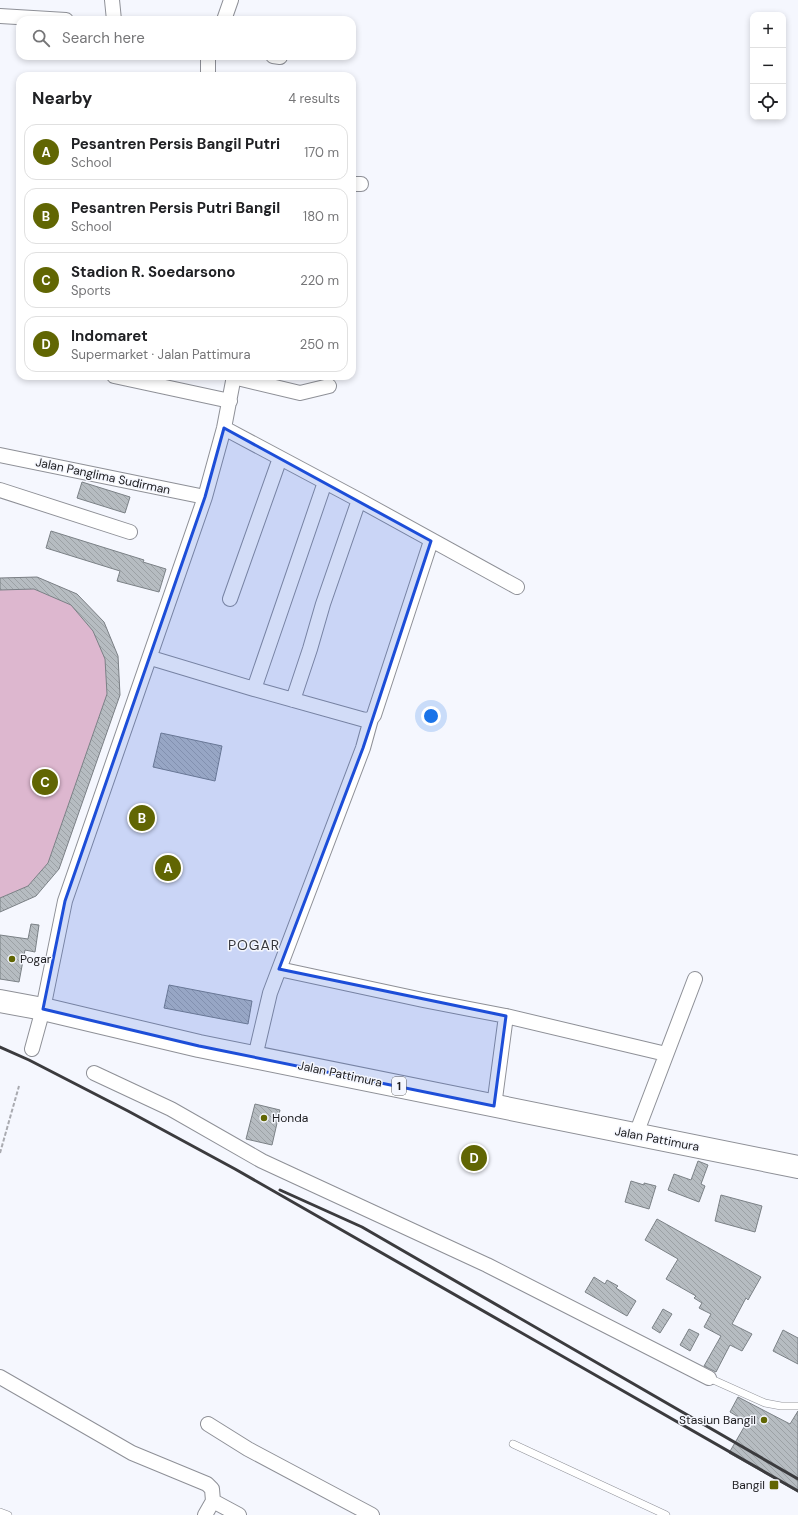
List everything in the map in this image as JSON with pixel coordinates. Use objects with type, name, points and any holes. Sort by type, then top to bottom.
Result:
[{"type":"highway","name":"Jalan Pattimura","points":[[0,1001],[43,1009],[199,1046],[798,1167]]},
{"type":"street","points":[[112,0],[114,16]]},
{"type":"street","points":[[225,16],[231,0]]},
{"type":"street","points":[[0,16],[16,17]]},
{"type":"street","points":[[208,60],[208,72]]},
{"type":"street","points":[[133,380],[230,401]]},
{"type":"street","points":[[32,1049],[43,1009],[65,901],[151,658],[205,497],[224,428],[234,380]]},
{"type":"street","points":[[246,380],[300,393],[329,386]]},
{"type":"street","points":[[224,428],[517,587]]},
{"type":"street","name":"Jalan Panglima Sudirman","points":[[0,454],[205,497]]},
{"type":"street","points":[[230,599],[280,458]]},
{"type":"street","points":[[254,690],[325,482]]},
{"type":"street","points":[[0,490],[130,532]]},
{"type":"street","points":[[293,700],[310,649],[322,604],[359,500]]},
{"type":"street","points":[[255,1057],[270,993],[323,855],[338,811],[351,782],[363,748],[370,719],[374,715],[432,541]]},
{"type":"street","points":[[151,658],[254,690],[365,720],[370,719]]},
{"type":"street","points":[[279,969],[506,1016],[666,1054]]},
{"type":"street","points":[[636,1134],[695,979]]},
{"type":"street","points":[[494,1106],[506,1016]]},
{"type":"street","points":[[94,1073],[171,1109],[262,1161],[487,1265],[708,1378]]},
{"type":"street","points":[[0,1376],[132,1453],[207,1484],[212,1489],[213,1501],[205,1515]]},
{"type":"street","points":[[208,1424],[248,1449],[372,1515]]},
{"type":"street","points":[[213,1501],[239,1515]]},
{"type":"lane","points":[[708,1378],[765,1404],[798,1406]]},
{"type":"lane","points":[[513,1444],[666,1515]]},
{"type":"lane","points":[[0,1512],[8,1515]]},
{"type":"path","points":[[0,1153],[19,1086]]},
{"type":"highlighted area","points":[[224,428],[431,541],[363,748],[279,969],[506,1016],[494,1106],[199,1046],[43,1009],[65,901],[205,497]]},
{"type":"shaded area","points":[[37,577],[77,594],[104,622],[118,656],[120,695],[59,869],[0,911],[0,578]]},
{"type":"building","points":[[82,482],[130,497],[125,513],[77,498]]},
{"type":"building","points":[[51,531],[144,560],[143,562],[166,569],[159,592],[117,581],[120,571],[46,548]]},
{"type":"building","points":[[37,577],[77,594],[104,622],[118,656],[120,695],[59,869],[36,896],[0,912],[0,898],[28,886],[48,863],[107,694],[105,659],[93,631],[71,605],[34,589],[0,590],[0,578]]},
{"type":"building","points":[[161,733],[222,746],[215,781],[153,767]]},
{"type":"building","name":"Pogar","points":[[31,924],[39,925],[35,952],[25,950],[19,982],[0,979],[0,935],[28,939]]},
{"type":"building","points":[[169,985],[252,1001],[248,1024],[164,1008]]},
{"type":"building","points":[[255,1104],[280,1110],[272,1145],[246,1139]]},
{"type":"building","points":[[698,1161],[708,1165],[701,1184],[705,1186],[699,1202],[668,1190],[674,1174],[691,1180]]},
{"type":"building","points":[[631,1181],[644,1185],[644,1183],[656,1186],[649,1209],[625,1202]]},
{"type":"building","points":[[721,1195],[762,1206],[755,1232],[715,1221]]},
{"type":"building","points":[[657,1219],[761,1277],[748,1300],[746,1298],[732,1324],[752,1334],[742,1351],[730,1345],[716,1372],[704,1366],[721,1336],[704,1327],[711,1314],[699,1308],[702,1303],[694,1298],[696,1296],[666,1279],[678,1259],[645,1240]]},
{"type":"building","points":[[594,1277],[605,1284],[607,1280],[618,1286],[616,1288],[636,1301],[627,1316],[585,1292]]},
{"type":"building","points":[[663,1309],[672,1314],[660,1333],[652,1328]]},
{"type":"building","points":[[689,1329],[699,1334],[690,1351],[680,1345]]},
{"type":"building","points":[[783,1330],[798,1338],[798,1364],[773,1351]]},
{"type":"building","points":[[738,1397],[790,1424],[798,1411],[798,1492],[729,1453],[747,1422],[730,1412]]},
{"type":"railway","points":[[0,1047],[29,1060],[128,1111],[235,1169],[798,1491]]},
{"type":"railway","points":[[280,1190],[362,1227],[798,1479]]},
{"type":"place","name":"Stadion R. Soedarsono","points":[[45,782]]},
{"type":"place","name":"Pesantren Persis Putri Bangil","points":[[142,818]]},
{"type":"place","name":"Pesantren Persis Bangil Putri","points":[[168,868]]},
{"type":"place","name":"Pogar","points":[[12,959]]},
{"type":"place","name":"Honda","points":[[264,1118]]},
{"type":"place","name":"Indomaret","points":[[474,1158]]},
{"type":"place","name":"Stasiun Bangil","points":[[764,1420]]},
{"type":"place","name":"Bangil","points":[[774,1485]]},
{"type":"district","name":"POGAR","points":[[254,945]]}]
